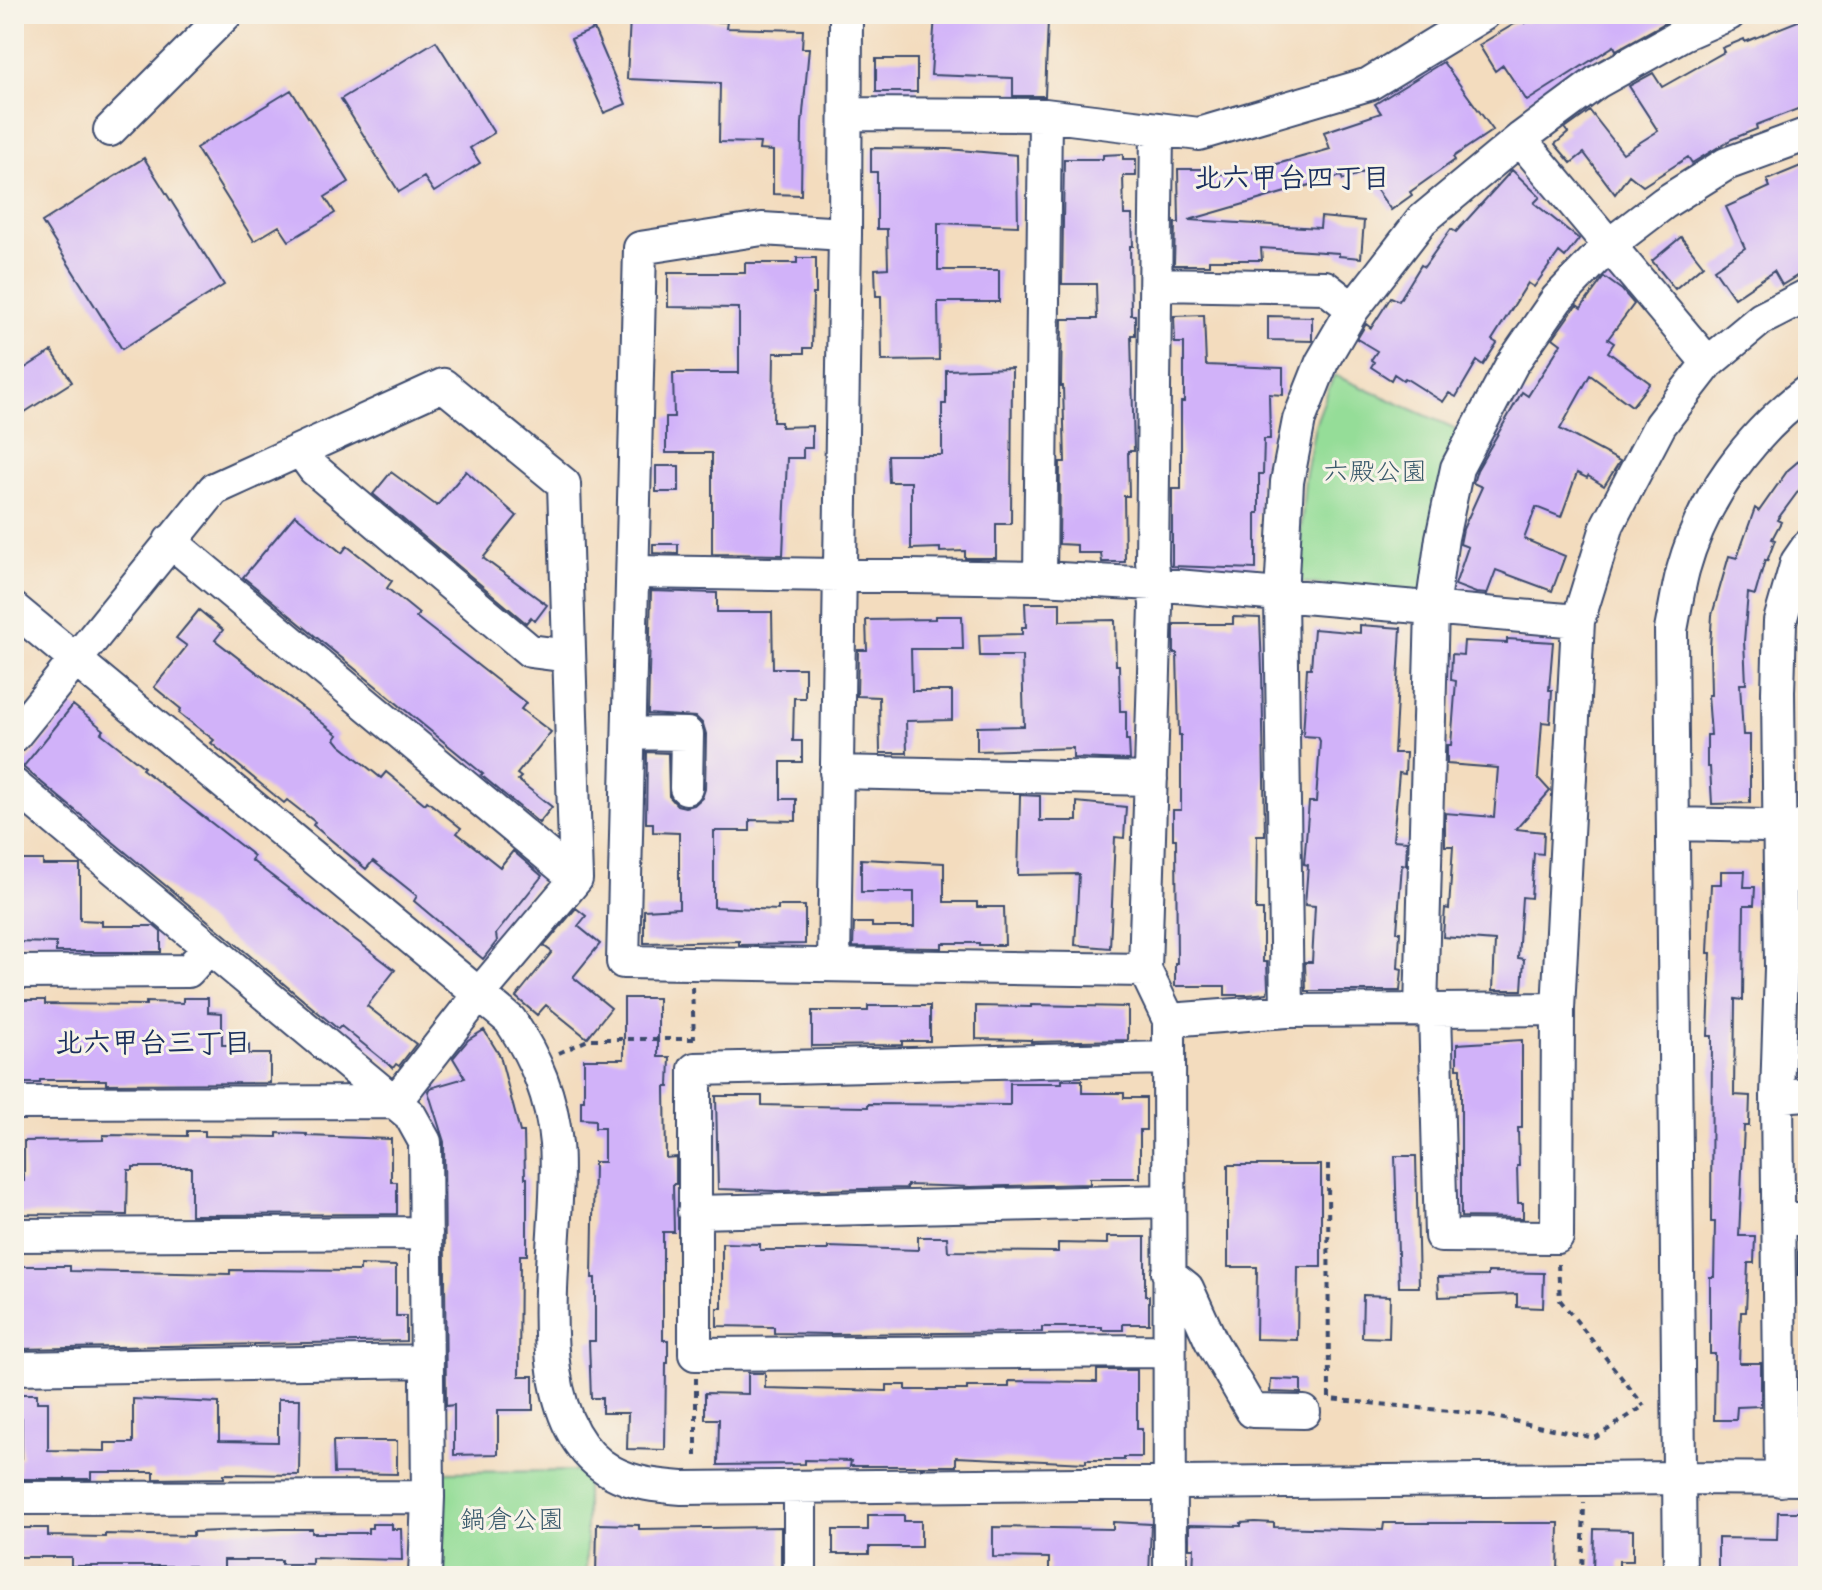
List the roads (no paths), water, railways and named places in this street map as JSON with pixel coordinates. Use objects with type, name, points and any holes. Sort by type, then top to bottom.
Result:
[{"type":"street","points":[[110,130],[226,14]]},
{"type":"street","points":[[834,964],[846,14]]},
{"type":"street","points":[[846,114],[1045,115],[1199,134],[1369,84],[1484,14]]},
{"type":"street","points":[[1287,1011],[1281,596],[1287,482],[1299,420],[1322,362],[1353,309],[1422,220],[1520,139],[1597,82],[1683,34],[1729,14]]},
{"type":"street","points":[[1040,578],[1045,115]]},
{"type":"street","points":[[1157,129],[1152,561],[1156,605],[1145,970],[1169,1020],[1170,1576]]},
{"type":"street","points":[[1808,134],[1726,164],[1664,203],[1609,245],[1557,299],[1512,364],[1457,468],[1442,538],[1432,609],[1428,1010],[1441,1236],[1557,1237],[1558,1009],[1578,621],[1608,524],[1632,473],[1660,425],[1708,363],[1761,319],[1808,295]]},
{"type":"street","points":[[1520,139],[1708,363]]},
{"type":"street","points":[[845,234],[762,229],[640,248],[623,962],[1145,970]]},
{"type":"street","points":[[1157,284],[1325,287],[1353,309]]},
{"type":"street","points":[[14,736],[214,489],[443,385],[564,484],[576,879],[480,993],[395,1102]]},
{"type":"street","points":[[1680,1576],[1671,630],[1683,569],[1706,508],[1751,442],[1808,391]]},
{"type":"street","points":[[301,451],[314,469],[530,651],[569,656]]},
{"type":"street","points":[[170,541],[576,879]]},
{"type":"street","points":[[14,609],[510,1020],[532,1053],[550,1098],[557,1175],[549,1317],[553,1363],[561,1402],[573,1436],[609,1471],[649,1485],[682,1488],[1679,1478],[1795,1480],[1793,692],[1780,621],[1804,557]]},
{"type":"street","points":[[633,572],[1040,578],[1154,584],[1578,621]]},
{"type":"street","points":[[629,733],[687,734],[686,788]]},
{"type":"street","points":[[836,772],[1151,779]]},
{"type":"street","points":[[14,785],[410,1115],[425,1142],[428,1497],[425,1576]]},
{"type":"street","points":[[1674,824],[1794,827]]},
{"type":"street","points":[[14,972],[188,971],[209,948]]},
{"type":"street","points":[[1169,1020],[1287,1011],[1558,1009]]},
{"type":"street","points":[[1168,1058],[695,1069],[694,1212],[695,1354],[1169,1351]]},
{"type":"street","points":[[14,1103],[395,1102]]},
{"type":"street","points":[[694,1212],[1168,1201]]},
{"type":"street","points":[[14,1235],[426,1233]]},
{"type":"street","points":[[1168,1273],[1187,1288],[1211,1341],[1252,1411],[1304,1412]]},
{"type":"street","points":[[14,1368],[427,1361]]},
{"type":"street","points":[[800,1488],[800,1576]]},
{"type":"street","points":[[14,1498],[428,1497]]},
{"type":"district","name":"北六甲台四丁目","points":[[1292,181]]},
{"type":"district","name":"北六甲台三丁目","points":[[153,1046]]},
{"type":"park label","name":"六殿公園","points":[[1375,475]]},
{"type":"park label","name":"鍋倉公園","points":[[512,1523]]}]
